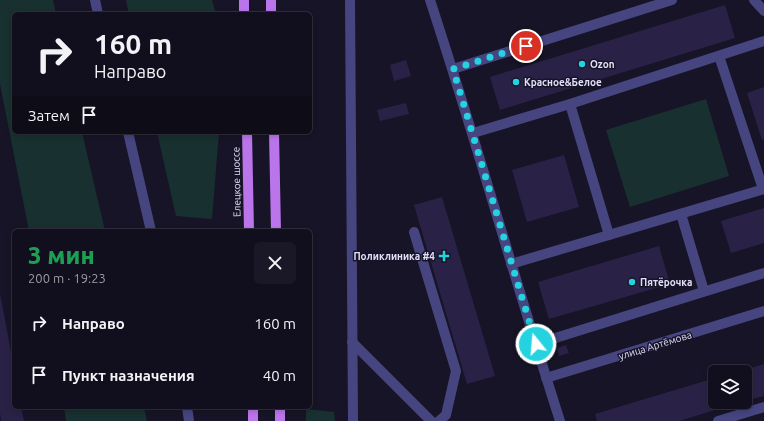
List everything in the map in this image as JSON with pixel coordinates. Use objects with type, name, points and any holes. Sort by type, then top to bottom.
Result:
[{"type":"main road","points":[[244,0],[244,12]]},
{"type":"main road","points":[[271,0],[271,12]]},
{"type":"main road","name":"Елецкое шоссе","points":[[247,134],[249,229]]},
{"type":"main road","points":[[274,134],[276,229]]},
{"type":"main road","points":[[253,409],[253,421]]},
{"type":"main road","points":[[280,409],[280,421]]},
{"type":"street","points":[[95,0],[98,12]]},
{"type":"street","points":[[350,0],[353,421]]},
{"type":"street","points":[[430,0],[473,133],[511,264],[560,421]]},
{"type":"street","points":[[453,69],[672,0]]},
{"type":"street","points":[[754,0],[764,11]]},
{"type":"street","points":[[473,133],[570,104],[764,41]]},
{"type":"street","points":[[511,264],[763,189],[719,56]]},
{"type":"street","points":[[570,104],[609,235]]},
{"type":"street","points":[[128,134],[152,229]]},
{"type":"street","points":[[682,214],[704,291]]},
{"type":"street","points":[[414,232],[456,371],[446,415],[439,421]]},
{"type":"street","points":[[536,344],[764,273]]},
{"type":"street","name":"улица Артёмова","points":[[546,378],[764,311]]},
{"type":"street","points":[[352,342],[431,421]]},
{"type":"street","points":[[718,421],[751,416],[764,407]]},
{"type":"street","points":[[186,409],[189,421]]},
{"type":"green space","points":[[0,0],[53,0],[56,12],[12,12],[12,134],[82,134],[105,229],[29,229],[0,84]]},
{"type":"green space","points":[[126,0],[212,0],[215,12],[129,12]]},
{"type":"green space","points":[[706,99],[729,176],[630,207],[606,130]]},
{"type":"green space","points":[[157,134],[219,134],[212,219],[176,216]]},
{"type":"green space","points":[[64,409],[144,409],[147,421],[66,421]]},
{"type":"green space","points":[[306,409],[334,412],[335,421],[306,421]]},
{"type":"building","points":[[725,5],[735,38],[500,110],[490,77]]},
{"type":"building","points":[[406,60],[411,76],[394,81],[390,65]]},
{"type":"building","points":[[764,87],[764,139],[762,140],[747,93]]},
{"type":"building","points":[[406,103],[409,114],[380,121],[377,110]]},
{"type":"building","points":[[564,155],[579,207],[527,222],[512,170]]},
{"type":"building","name":"Поликлиника #4","points":[[442,197],[495,376],[467,384],[414,205]]},
{"type":"building","points":[[764,208],[764,243],[731,253],[721,221]]},
{"type":"building","points":[[659,246],[670,284],[549,319],[538,282]]},
{"type":"building","points":[[0,294],[12,357],[12,409],[21,409],[24,421],[1,421]]},
{"type":"building","points":[[566,345],[569,353],[559,356],[557,348]]},
{"type":"building","points":[[764,364],[764,396],[752,399],[752,368]]},
{"type":"building","points":[[708,380],[708,409],[718,409],[679,421],[597,421],[595,414]]},
{"type":"place","name":"Ozon","points":[[582,64]]},
{"type":"place","name":"Красное&Белое","points":[[516,82]]},
{"type":"place","name":"Поликлиника #4","points":[[444,256]]},
{"type":"place","name":"Пятёрочка","points":[[632,282]]},
{"type":"route","points":[[526,46],[453,69],[536,344]]}]
